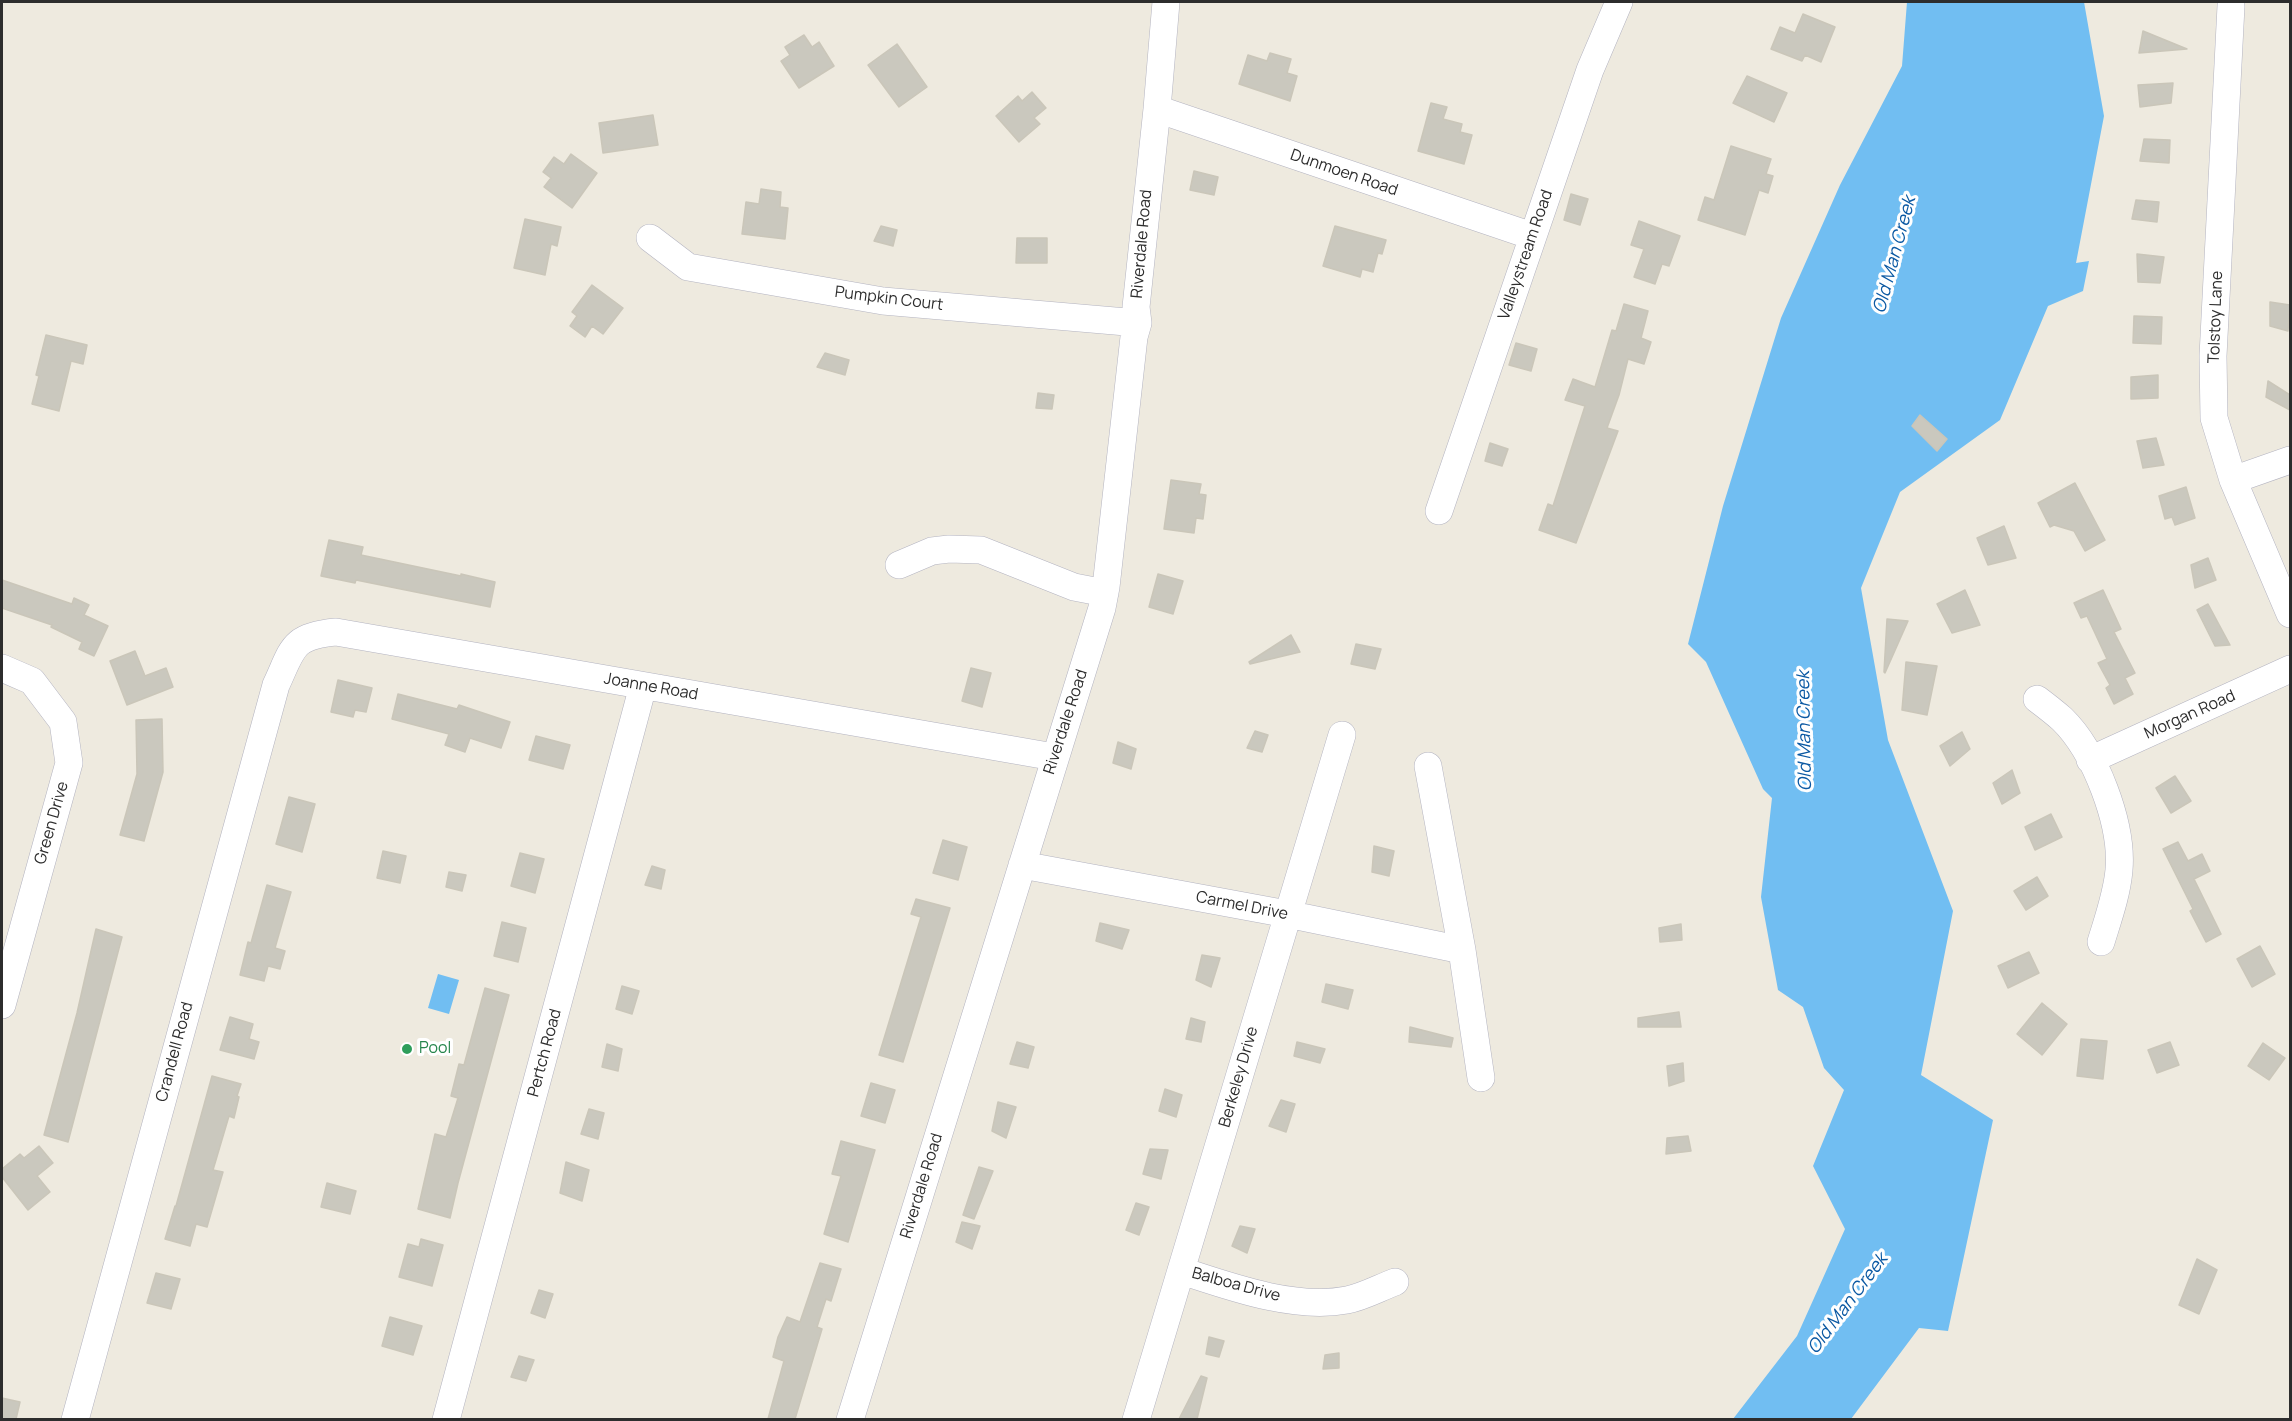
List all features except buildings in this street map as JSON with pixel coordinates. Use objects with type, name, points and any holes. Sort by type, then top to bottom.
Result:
[{"type":"street","name":"Riverdale Road","points":[[850,1419],[1082,674],[1105,593],[1134,337],[1138,323],[1136,307],[1166,2]]},
{"type":"street","name":"Valleystream Road","points":[[1439,511],[1590,70],[1619,2]]},
{"type":"street","name":"Tolstoy Lane","points":[[2231,6],[2213,356],[2214,418],[2233,480],[2290,614]]},
{"type":"street","name":"Dunmoen Road","points":[[1157,109],[1532,236]]},
{"type":"street","name":"Pumpkin Court","points":[[650,238],[688,267],[883,301],[1138,323]]},
{"type":"street","points":[[2233,480],[2290,460]]},
{"type":"street","points":[[899,565],[932,551],[981,550],[1074,587],[1105,593]]},
{"type":"street","name":"Joanne Road","points":[[276,685],[294,645],[314,634],[336,632],[1054,758]]},
{"type":"street","name":"Green Drive","points":[[2,668],[32,681],[63,722],[69,763],[2,1005]]},
{"type":"street","name":"Morgan Road","points":[[2090,760],[2290,669]]},
{"type":"street","name":"Crandell Road","points":[[75,1419],[276,685]]},
{"type":"street","name":"Pertch Road","points":[[446,1419],[643,686]]},
{"type":"street","points":[[2037,699],[2070,728],[2090,760],[2112,809],[2119,869],[2111,909],[2101,942]]},
{"type":"street","name":"Berkeley Drive","points":[[1136,1419],[1341,735]]},
{"type":"street","points":[[1428,766],[1462,950],[1481,1078]]},
{"type":"street","name":"Carmel Drive","points":[[1022,865],[1287,914],[1462,950]]},
{"type":"street","name":"Balboa Drive","points":[[1182,1271],[1242,1290],[1314,1302],[1347,1300],[1395,1282]]},
{"type":"water","name":"Old Man Creek","points":[[1907,2],[2084,2],[2104,116],[2076,263],[2089,261],[2083,291],[2048,306],[2000,420],[1900,492],[1861,588],[1888,740],[1953,911],[1921,1075],[1993,1120],[1948,1331],[1919,1328],[1851,1419],[1733,1419],[1797,1336],[1845,1229],[1813,1166],[1844,1090],[1824,1068],[1803,1007],[1778,990],[1761,897],[1772,798],[1763,789],[1706,662],[1688,644],[1723,506],[1781,318],[1840,185],[1902,66]]},
{"type":"water","points":[[438,974],[459,980],[449,1014],[428,1008]]},
{"type":"place","name":"Pool","points":[[407,1049]]}]
